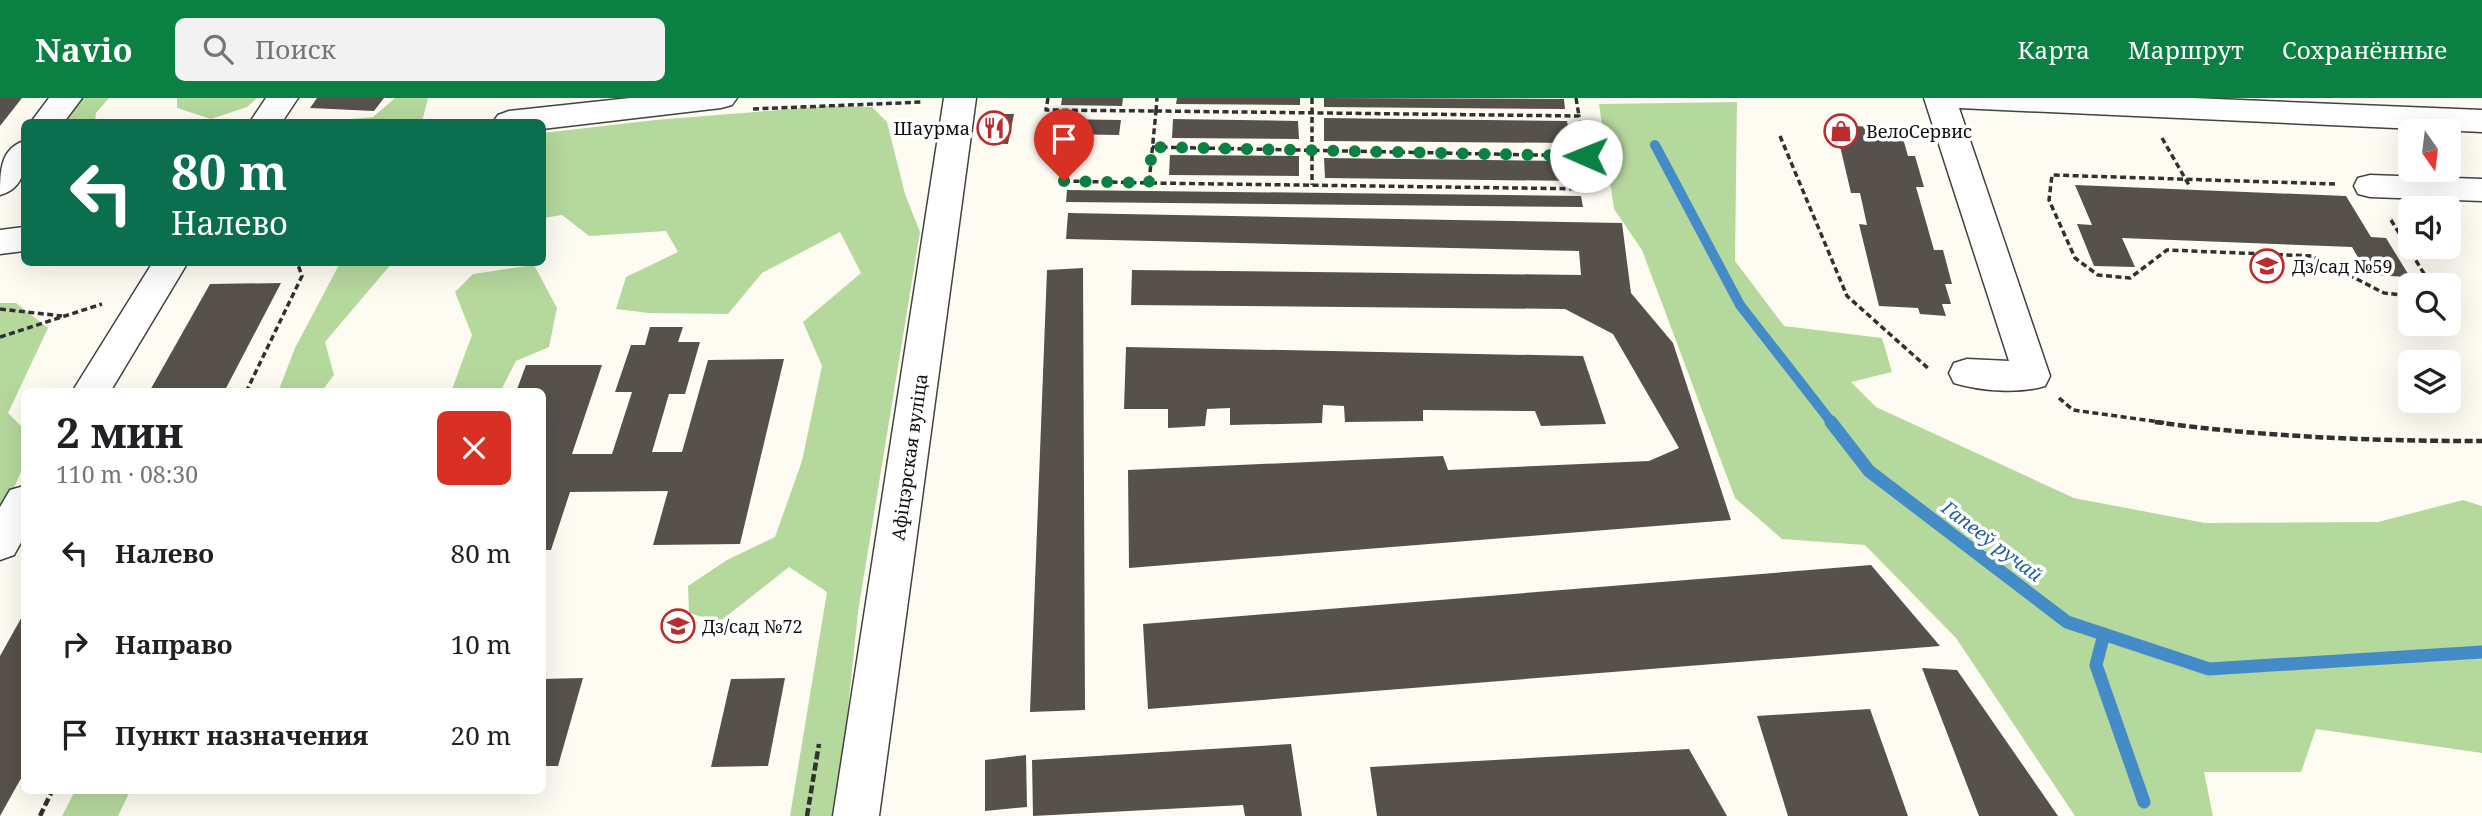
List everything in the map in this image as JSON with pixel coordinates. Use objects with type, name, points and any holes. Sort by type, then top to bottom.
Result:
[{"type":"street","points":[[49,119],[66,98]]},
{"type":"street","points":[[267,119],[282,98]]},
{"type":"street","points":[[505,119],[516,98]]},
{"type":"street","points":[[536,119],[721,98]]},
{"type":"street","name":"Афіцэрская вуліца","points":[[856,816],[960,98]]},
{"type":"street","points":[[1940,98],[2032,376],[1968,373]]},
{"type":"street","points":[[1954,98],[2145,106],[2472,113]]},
{"type":"street","points":[[0,184],[21,156]]},
{"type":"street","points":[[2370,186],[2482,190]]},
{"type":"street","points":[[0,242],[21,239]]},
{"type":"street","points":[[93,388],[163,274]]},
{"type":"street","points":[[0,542],[21,507]]},
{"type":"path","points":[[1048,98],[1046,110],[1579,116]]},
{"type":"path","points":[[1149,183],[1157,98]]},
{"type":"path","points":[[1311,98],[1311,185]]},
{"type":"path","points":[[1064,181],[1591,189],[1576,98]]},
{"type":"path","points":[[2145,106],[2190,187]]},
{"type":"path","points":[[1780,136],[1847,296],[1928,369],[1968,373]]},
{"type":"path","points":[[1152,147],[1586,156]]},
{"type":"path","points":[[2398,295],[2384,293],[2312,256],[2167,250],[2130,278],[2098,275],[2074,258],[2049,200],[2052,175],[2370,186],[2424,273]]},
{"type":"path","points":[[248,388],[302,276],[298,266]]},
{"type":"path","points":[[0,337],[63,316],[163,274]]},
{"type":"path","points":[[0,309],[63,316]]},
{"type":"path","points":[[2032,376],[2073,410],[2154,422],[2249,434],[2369,441],[2482,441]]},
{"type":"path","points":[[40,816],[51,794]]},
{"type":"green space","points":[[82,98],[109,98],[96,113],[95,119],[69,119]]},
{"type":"green space","points":[[177,98],[257,98],[247,107],[211,119],[177,108]]},
{"type":"green space","points":[[395,98],[428,98],[423,119],[351,119],[373,117]]},
{"type":"green space","points":[[1737,102],[1735,261],[1784,326],[1882,338],[1892,372],[1851,382],[1876,407],[2074,498],[2205,523],[2378,522],[2463,500],[2482,506],[2482,753],[2316,729],[2301,772],[2204,772],[2213,816],[2075,816],[1956,638],[1865,545],[1782,539],[1735,498],[1642,250],[1614,209],[1599,104]]},
{"type":"green space","points":[[828,106],[872,107],[887,122],[905,194],[920,232],[858,612],[837,816],[790,816],[827,592],[789,567],[719,622],[689,613],[688,586],[727,560],[775,537],[802,461],[822,366],[803,322],[861,273],[840,232],[762,273],[728,314],[649,313],[616,309],[626,277],[678,252],[666,231],[589,236],[562,215],[546,218],[546,133],[655,120]]},
{"type":"green space","points":[[338,266],[389,266],[325,342],[334,375],[324,388],[280,388],[295,348]]},
{"type":"green space","points":[[535,266],[557,308],[549,347],[516,361],[502,388],[452,388],[472,335],[455,292],[473,274]]},
{"type":"green space","points":[[0,303],[16,303],[48,328],[8,413],[21,426],[21,472],[0,520]]},
{"type":"green space","points":[[73,794],[129,794],[118,816],[62,816]]},
{"type":"building","points":[[0,98],[22,98],[0,126]]},
{"type":"building","points":[[317,98],[384,98],[374,111],[310,108]]},
{"type":"building","points":[[1062,98],[1123,98],[1122,106],[1061,105]]},
{"type":"building","points":[[1177,98],[1300,98],[1300,105],[1176,104]]},
{"type":"building","points":[[1324,98],[1564,99],[1565,109],[1324,107]]},
{"type":"building","points":[[1001,114],[1014,114],[1008,144],[985,143],[989,128],[998,128]]},
{"type":"building","points":[[1324,118],[1567,121],[1571,143],[1324,141]]},
{"type":"building","points":[[1057,119],[1121,120],[1119,135],[1055,134]]},
{"type":"building","points":[[1173,119],[1298,121],[1299,139],[1172,138]]},
{"type":"building","points":[[1854,126],[1896,128],[1898,135],[1902,135],[1908,156],[1915,156],[1924,187],[1916,187],[1934,250],[1943,250],[1952,284],[1945,284],[1951,304],[1942,304],[1946,316],[1920,314],[1918,308],[1879,306],[1859,224],[1867,225],[1860,193],[1851,193],[1836,129],[1855,131]]},
{"type":"building","points":[[1170,155],[1299,156],[1299,176],[1169,175]]},
{"type":"building","points":[[1324,158],[1574,161],[1578,181],[1325,178]]},
{"type":"building","points":[[2075,185],[2346,196],[2371,237],[2386,238],[2408,273],[2398,273],[2398,276],[2368,275],[2352,247],[2122,238],[2135,267],[2094,266],[2077,224],[2092,225]]},
{"type":"building","points":[[1067,190],[1581,196],[1583,207],[1066,202]]},
{"type":"building","points":[[1068,213],[1622,223],[1631,293],[1673,343],[1731,520],[1129,568],[1128,470],[1443,456],[1448,470],[1649,461],[1679,448],[1613,334],[1565,309],[1131,305],[1132,270],[1581,275],[1579,251],[1066,239]]},
{"type":"building","points":[[1083,268],[1085,710],[1030,712],[1047,270]]},
{"type":"building","points":[[281,283],[226,388],[151,388],[210,284]]},
{"type":"building","points":[[650,327],[683,327],[678,342],[700,342],[685,394],[669,394],[652,452],[682,452],[708,360],[784,359],[740,544],[653,545],[668,491],[570,492],[551,550],[546,550],[546,388],[517,388],[526,365],[602,365],[572,454],[612,454],[632,392],[615,392],[631,345],[645,345]]},
{"type":"building","points":[[1126,347],[1583,356],[1606,424],[1541,426],[1535,411],[1423,410],[1423,421],[1345,422],[1344,406],[1323,405],[1322,423],[1230,425],[1230,408],[1207,409],[1205,426],[1168,428],[1168,409],[1124,409]]},
{"type":"building","points":[[1871,565],[1940,646],[1148,709],[1143,624]]},
{"type":"building","points":[[21,618],[21,778],[0,816],[0,656]]},
{"type":"building","points":[[1922,668],[1957,670],[2058,816],[1979,816]]},
{"type":"building","points":[[583,678],[558,766],[546,766],[546,679]]},
{"type":"building","points":[[785,678],[768,766],[711,767],[731,679]]},
{"type":"building","points":[[1870,709],[1908,816],[1788,816],[1757,716]]},
{"type":"building","points":[[1291,744],[1302,816],[1245,816],[1243,805],[1033,816],[1032,760]]},
{"type":"building","points":[[1689,749],[1727,816],[1377,816],[1370,767]]},
{"type":"building","points":[[1026,755],[1027,807],[985,811],[985,760]]},
{"type":"waterway","name":"Гапееў ручай","points":[[1655,145],[1740,305],[1832,423]]},
{"type":"waterway","name":"Гапееў ручай","points":[[1831,422],[1869,471],[2067,622],[2104,634]]},
{"type":"waterway","name":"Гапееў ручай","points":[[2104,634],[2209,669],[2482,652]]},
{"type":"waterway","points":[[2104,634],[2096,665],[2144,802]]},
{"type":"place","name":"Шаурма","points":[[994,128]]},
{"type":"place","name":"ВелоСервис","points":[[1841,131]]},
{"type":"place","name":"Дз/сад №59","points":[[2267,266]]},
{"type":"place","name":"Дз/сад №72","points":[[678,626]]},
{"type":"route","points":[[1064,181],[1149,183],[1152,147],[1586,156]]}]
